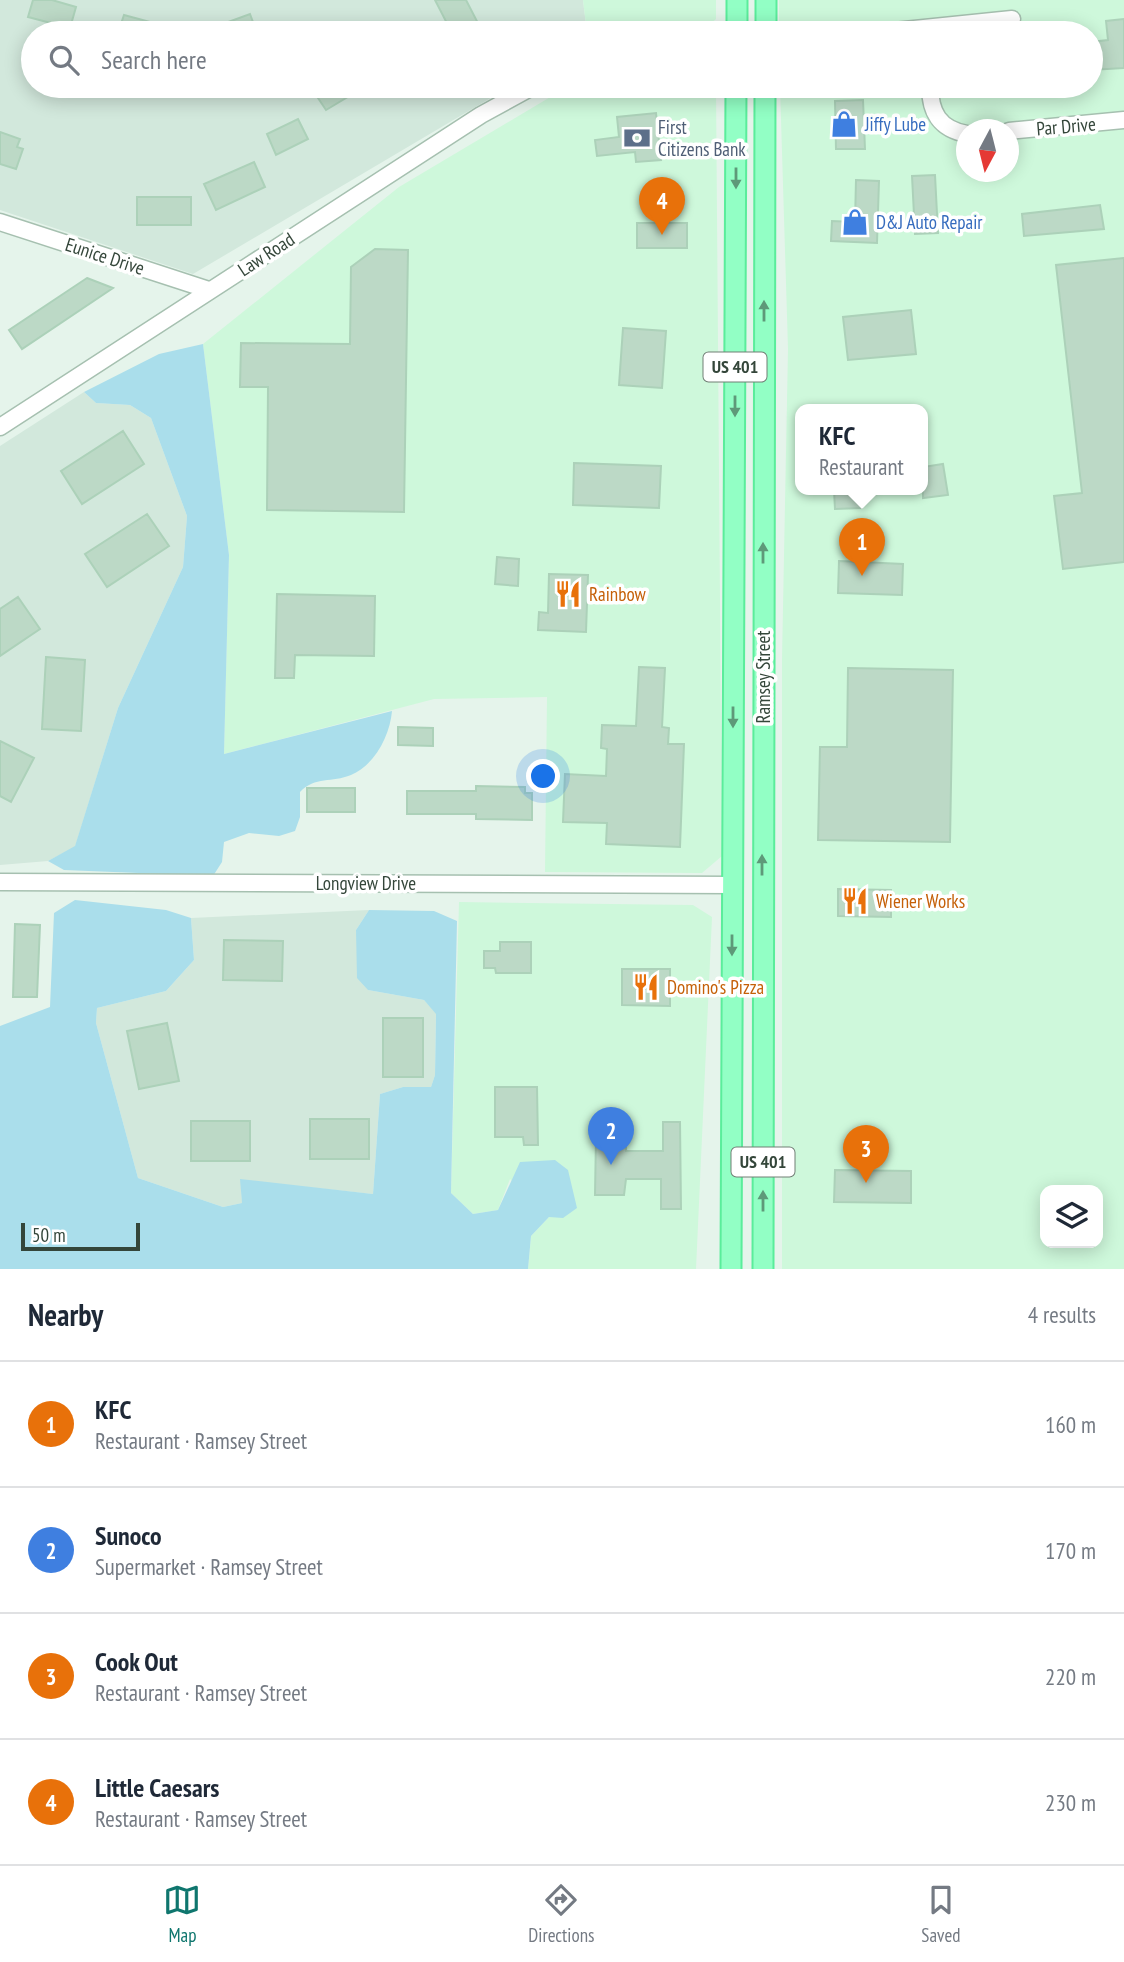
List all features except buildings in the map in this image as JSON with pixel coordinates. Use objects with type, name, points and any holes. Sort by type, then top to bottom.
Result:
[{"type":"main road","points":[[737,0],[737,21]]},
{"type":"main road","points":[[766,0],[766,21]]},
{"type":"main road","name":"Ramsey Street","points":[[731,1269],[736,98]]},
{"type":"main road","name":"Ramsey Street","points":[[762,1269],[765,98]]},
{"type":"street","points":[[997,21],[1012,19]]},
{"type":"street","name":"Law Road","points":[[0,427],[481,115],[512,98]]},
{"type":"street","points":[[931,98],[933,112],[940,122],[956,132]]},
{"type":"street","name":"Par Drive","points":[[1019,130],[1124,120]]},
{"type":"street","name":"Eunice Drive","points":[[0,222],[209,290]]},
{"type":"street","name":"Longview Drive","points":[[0,882],[733,886]]},
{"type":"shaded area","points":[[0,0],[583,0],[586,21],[21,21],[21,98],[491,98],[193,274],[0,210]]},
{"type":"shaded area","points":[[583,0],[716,0],[716,19],[714,21],[586,21]]},
{"type":"shaded area","points":[[779,0],[1124,0],[1124,1269],[782,1269],[782,659],[788,349],[780,98],[1103,98],[1103,21],[779,21]]},
{"type":"shaded area","points":[[549,98],[716,98],[722,856],[702,873],[545,872],[547,697],[434,699],[224,754],[229,555],[203,344],[399,187]]},
{"type":"shaded area","points":[[203,344],[229,555],[224,754],[392,711],[391,720],[380,748],[360,770],[351,775],[312,784],[300,792],[300,817],[295,831],[279,836],[249,833],[224,842],[222,862],[213,876],[64,870],[48,861],[75,846],[118,708],[183,567],[187,516],[151,418],[130,405],[96,403],[84,392],[159,354]]},
{"type":"shaded area","points":[[84,392],[96,403],[130,405],[151,418],[187,516],[183,567],[118,708],[75,847],[48,861],[0,865],[0,446]]},
{"type":"shaded area","points":[[75,900],[166,910],[191,918],[194,960],[166,991],[97,1008],[96,1023],[138,1178],[223,1207],[242,1203],[240,1179],[373,1194],[380,1094],[403,1087],[431,1087],[435,1075],[436,1014],[424,1000],[368,990],[357,978],[356,930],[369,910],[434,911],[457,921],[451,1193],[473,1214],[498,1210],[520,1162],[555,1160],[568,1170],[577,1208],[563,1218],[549,1217],[531,1236],[528,1269],[0,1269],[0,1026],[50,1007],[54,913]]},
{"type":"shaded area","points":[[459,902],[693,905],[712,917],[696,1269],[528,1269],[531,1236],[549,1217],[510,1179],[498,1210],[473,1214],[451,1193]]},
{"type":"shaded area","points":[[369,910],[356,930],[368,990],[424,1000],[436,1013],[435,1075],[431,1087],[403,1087],[380,1094],[373,1194],[241,1180],[242,1203],[223,1207],[138,1178],[96,1023],[97,1008],[166,991],[194,960],[191,918]]},
{"type":"place","name":"Jiffy Lube","points":[[844,124]]},
{"type":"place","name":"First Citizens Bank","points":[[637,138]]},
{"type":"place","name":"D&J Auto Repair","points":[[855,222]]},
{"type":"place","name":"Little Caesars","points":[[662,235]]},
{"type":"place","name":"KFC","points":[[862,576]]},
{"type":"place","name":"Rainbow","points":[[568,594]]},
{"type":"place","name":"Wiener Works","points":[[855,901]]},
{"type":"place","name":"Domino's Pizza","points":[[646,987]]},
{"type":"place","name":"Sunoco","points":[[611,1165]]},
{"type":"place","name":"Cook Out","points":[[866,1183]]}]
